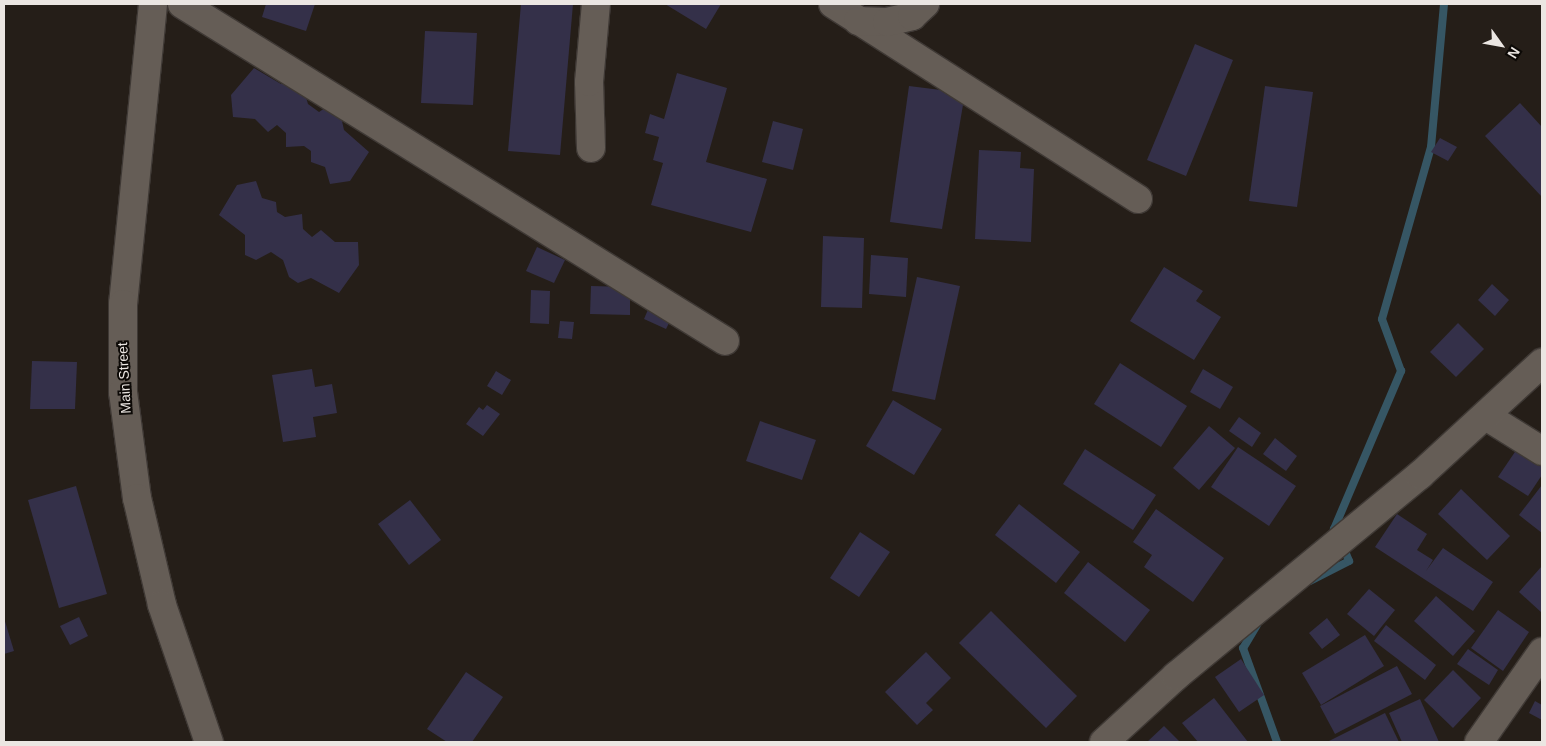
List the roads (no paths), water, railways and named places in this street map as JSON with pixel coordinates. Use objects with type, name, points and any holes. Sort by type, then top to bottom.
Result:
[{"type":"street","name":"Main Street","points":[[153,4],[123,304],[123,392],[137,498],[160,595],[209,742]]},
{"type":"street","points":[[182,4],[725,341]]},
{"type":"street","points":[[591,148],[589,82],[596,4]]},
{"type":"street","points":[[833,4],[1138,199]]},
{"type":"street","points":[[858,20],[887,22],[912,16],[925,4]]},
{"type":"street","points":[[1104,742],[1176,676],[1486,416],[1542,363]]},
{"type":"street","points":[[1486,416],[1542,450]]},
{"type":"street","points":[[1479,742],[1542,652]]},
{"type":"waterway","points":[[1338,536],[1334,529],[1401,371],[1382,319],[1431,147],[1444,4]]},
{"type":"waterway","points":[[1310,581],[1349,561],[1343,546]]},
{"type":"waterway","points":[[1257,625],[1243,648],[1277,742]]}]
